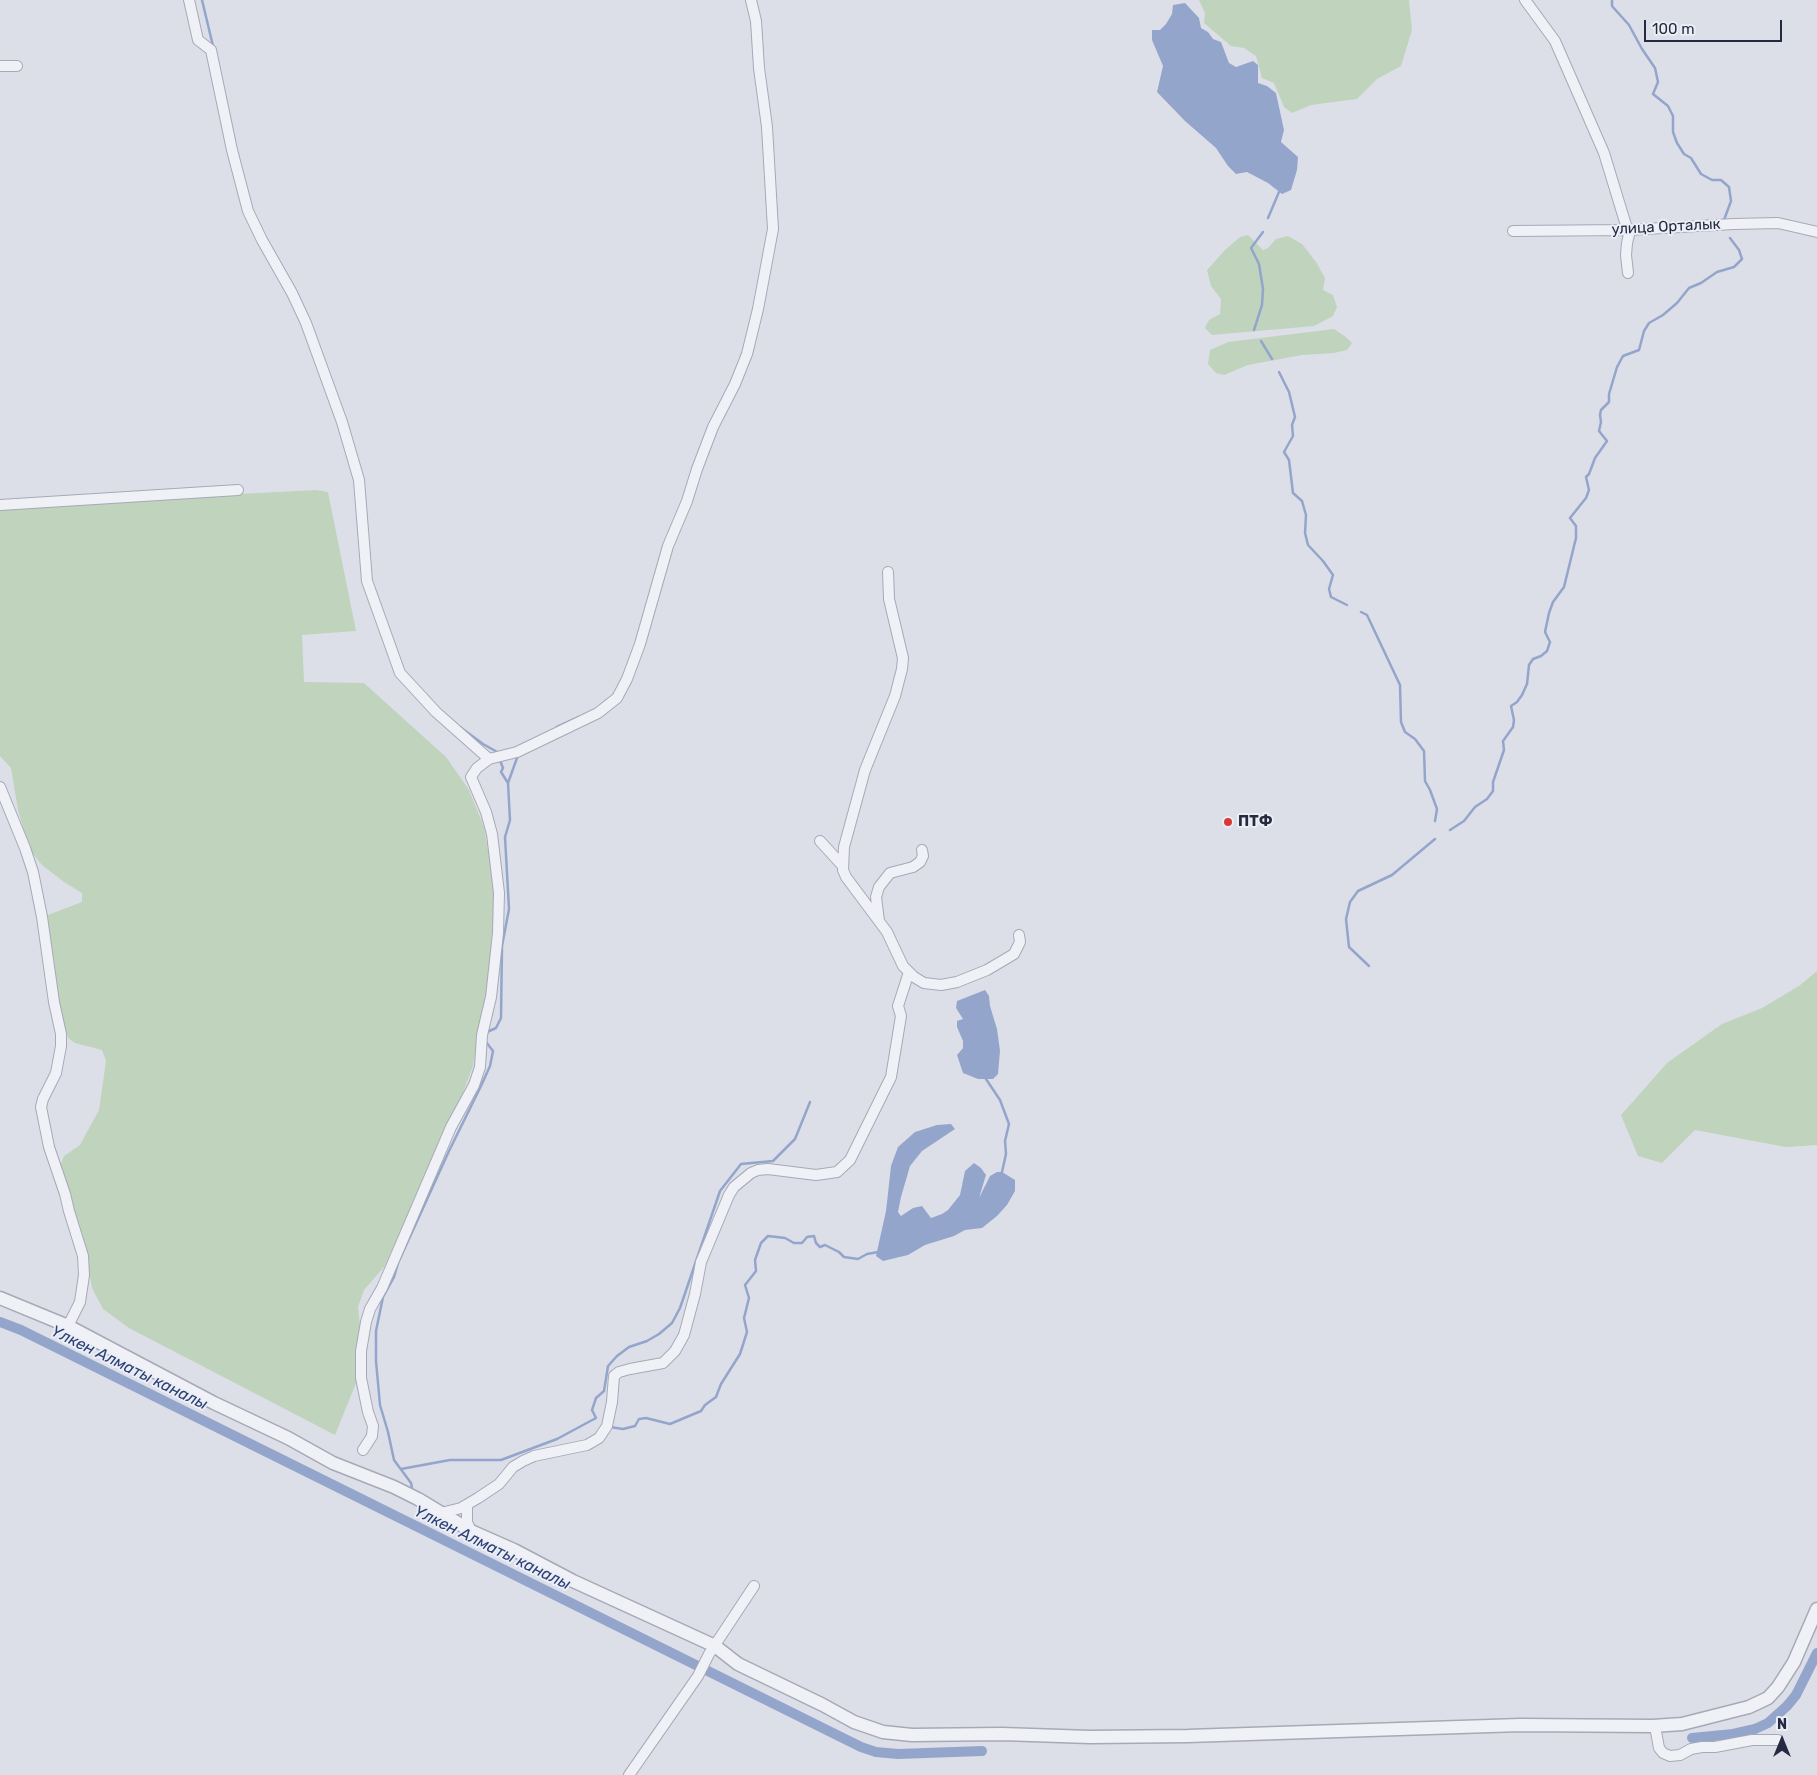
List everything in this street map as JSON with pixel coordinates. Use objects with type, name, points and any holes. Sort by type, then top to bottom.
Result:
[{"type":"street","points":[[189,0],[198,40],[211,50],[232,150],[248,211],[306,323],[342,422],[359,480],[367,580],[400,673],[436,712],[489,759]]},
{"type":"street","points":[[363,1450],[372,1436],[373,1426],[361,1378],[361,1352],[370,1308],[382,1288],[451,1127],[474,1085],[480,1068],[482,1034],[491,997],[498,933],[499,893],[492,834],[486,812],[471,777],[477,768],[489,759],[517,752],[598,713],[617,698],[627,679],[640,644],[668,546],[687,500],[697,469],[713,428],[735,384],[747,354],[758,309],[773,229],[767,127],[759,68],[756,21],[752,0]]},
{"type":"street","points":[[1525,0],[1555,41],[1604,153],[1630,234],[1627,243],[1626,264],[1628,273]]},
{"type":"street","points":[[0,66],[17,66]]},
{"type":"street","name":"улица Орталык","points":[[1513,231],[1628,230],[1778,223],[1817,232]]},
{"type":"street","points":[[0,505],[238,490]]},
{"type":"street","points":[[842,865],[844,848],[865,770],[895,696],[902,669],[903,658],[889,599],[888,572]]},
{"type":"street","points":[[0,787],[33,872],[61,1034],[59,1061],[51,1086],[43,1099],[42,1107],[49,1147],[84,1256],[84,1275],[80,1302],[68,1326]]},
{"type":"street","points":[[820,841],[842,865],[846,877],[887,932],[903,966],[924,982],[941,985],[957,982],[988,970],[1014,954],[1020,942],[1019,935]]},
{"type":"street","points":[[880,922],[876,897],[879,887],[890,873],[907,869],[920,862],[923,856],[922,850]]},
{"type":"street","points":[[441,1514],[467,1505],[499,1484],[512,1467],[523,1460],[588,1445],[599,1438],[607,1426],[612,1402],[614,1376],[625,1370],[663,1363],[675,1351],[684,1335],[701,1262],[729,1194],[734,1187],[758,1170],[768,1169],[816,1175],[830,1174],[837,1172],[850,1160],[891,1077],[901,1016],[898,1006],[909,972]]},
{"type":"street","points":[[0,1298],[68,1326],[214,1403],[288,1438],[333,1463],[418,1499],[470,1531],[514,1550],[854,1722],[868,1728],[898,1734],[1025,1734],[1090,1737],[1180,1736],[1520,1725],[1655,1726],[1682,1724],[1740,1710],[1768,1698],[1778,1687],[1794,1662],[1817,1609]]},
{"type":"street","points":[[467,1505],[466,1522],[470,1531]]},
{"type":"street","points":[[629,1775],[698,1676],[712,1650],[754,1586]]},
{"type":"street","points":[[1655,1726],[1659,1748],[1663,1754],[1670,1756],[1680,1755],[1691,1749],[1702,1747],[1715,1747],[1752,1740],[1778,1740]]},
{"type":"green space","points":[[1199,0],[1409,0],[1412,30],[1401,66],[1377,79],[1357,99],[1311,105],[1292,113],[1284,107],[1274,83],[1262,78],[1256,56],[1244,48],[1231,46],[1204,23],[1205,13]]},
{"type":"green space","points":[[1248,235],[1263,250],[1268,248],[1276,239],[1288,236],[1302,244],[1316,262],[1325,278],[1323,290],[1333,295],[1337,307],[1333,316],[1314,326],[1212,335],[1205,328],[1209,320],[1220,314],[1221,299],[1211,286],[1207,270],[1240,237]]},
{"type":"green space","points":[[1334,329],[1352,343],[1347,350],[1334,353],[1302,355],[1248,365],[1224,375],[1216,373],[1208,364],[1210,350],[1228,342]]},
{"type":"green space","points":[[316,490],[328,492],[356,631],[302,635],[304,682],[364,683],[446,757],[469,790],[484,827],[495,891],[489,975],[473,1066],[456,1111],[384,1267],[364,1290],[358,1307],[361,1335],[356,1383],[335,1435],[129,1328],[103,1309],[92,1288],[85,1250],[60,1166],[64,1156],[80,1145],[99,1110],[106,1061],[102,1050],[75,1043],[68,1038],[61,1012],[48,935],[48,915],[82,902],[82,893],[42,865],[30,850],[18,810],[11,768],[0,756],[0,509]]},
{"type":"green space","points":[[1817,971],[1817,1145],[1786,1147],[1695,1130],[1662,1163],[1638,1156],[1621,1115],[1667,1063],[1722,1024],[1762,1008],[1799,986]]},
{"type":"water","points":[[1185,3],[1199,18],[1201,28],[1208,32],[1213,39],[1221,42],[1229,63],[1236,67],[1253,61],[1258,65],[1258,83],[1267,86],[1276,93],[1284,130],[1281,142],[1298,157],[1297,170],[1291,190],[1282,194],[1268,183],[1247,172],[1236,174],[1216,148],[1185,121],[1157,92],[1163,66],[1152,40],[1152,30],[1160,30],[1166,24],[1172,14],[1173,5]]},
{"type":"water","points":[[985,990],[989,996],[1000,1051],[998,1074],[993,1079],[978,1079],[963,1073],[957,1055],[963,1048],[963,1041],[957,1027],[957,1021],[963,1019],[956,1008],[957,1001]]},
{"type":"water","points":[[951,1124],[955,1129],[922,1151],[910,1166],[898,1212],[901,1216],[913,1208],[922,1206],[931,1218],[948,1210],[960,1195],[965,1171],[974,1163],[986,1175],[979,1198],[990,1176],[997,1172],[1002,1172],[1015,1180],[1015,1191],[1007,1205],[982,1228],[965,1230],[954,1236],[925,1245],[908,1255],[883,1261],[876,1256],[886,1211],[891,1166],[898,1147],[915,1132],[937,1125]]},
{"type":"waterway","points":[[202,0],[213,46]]},
{"type":"waterway","points":[[1612,0],[1612,6],[1629,25],[1655,68],[1658,82],[1653,94],[1668,106],[1673,116],[1673,132],[1677,143],[1684,154],[1691,158],[1701,174],[1712,180],[1721,180],[1729,187],[1731,201],[1724,220]]},
{"type":"waterway","points":[[1268,218],[1279,192]]},
{"type":"waterway","points":[[1254,330],[1262,305],[1263,289],[1259,264],[1251,248],[1263,232]]},
{"type":"waterway","points":[[1450,830],[1464,821],[1475,807],[1487,799],[1493,791],[1493,782],[1504,750],[1503,741],[1513,727],[1514,720],[1511,706],[1517,702],[1527,684],[1529,665],[1533,659],[1547,651],[1550,642],[1545,632],[1549,613],[1553,602],[1564,587],[1576,538],[1576,526],[1570,518],[1586,498],[1589,490],[1586,477],[1595,458],[1607,441],[1599,431],[1600,415],[1601,410],[1609,402],[1609,394],[1617,367],[1623,356],[1639,350],[1644,331],[1649,323],[1663,315],[1677,303],[1689,288],[1701,283],[1717,272],[1734,267],[1742,259],[1739,250],[1730,238]]},
{"type":"waterway","points":[[1261,341],[1272,359]]},
{"type":"waterway","points":[[1279,372],[1289,392],[1295,417],[1292,425],[1293,436],[1284,452],[1289,460],[1293,493],[1302,501],[1306,515],[1305,533],[1308,545],[1333,575],[1329,589],[1331,597],[1347,605]]},
{"type":"waterway","points":[[1361,612],[1367,615],[1400,685],[1401,722],[1405,732],[1415,739],[1424,751],[1425,781],[1437,809],[1435,821]]},
{"type":"waterway","points":[[557,727],[579,717]]},
{"type":"waterway","points":[[460,727],[499,753]]},
{"type":"waterway","points":[[487,1034],[487,1032],[496,1028],[501,1018],[502,946],[509,909],[505,837],[510,820],[508,783],[517,758],[516,755]]},
{"type":"waterway","points":[[501,758],[503,768],[501,772],[508,783]]},
{"type":"waterway","points":[[1369,966],[1349,947],[1346,919],[1350,902],[1358,891],[1392,875],[1435,839]]},
{"type":"waterway","points":[[412,1488],[411,1483],[394,1460],[380,1405],[376,1361],[376,1331],[383,1297],[394,1277],[398,1263],[490,1066],[493,1051],[486,1042]]},
{"type":"waterway","points":[[986,1079],[1000,1100],[1009,1124],[1005,1141],[1006,1154],[1002,1172]]},
{"type":"waterway","points":[[401,1469],[450,1460],[501,1460],[557,1439],[596,1418],[592,1410],[596,1398],[604,1391],[608,1366],[629,1347],[647,1341],[672,1323],[680,1308],[720,1191],[741,1164],[773,1161],[795,1139],[810,1102]]},
{"type":"waterway","points":[[610,1427],[623,1429],[635,1426],[639,1419],[646,1418],[670,1424],[701,1411],[705,1405],[716,1397],[721,1384],[740,1354],[747,1332],[744,1318],[749,1298],[745,1285],[756,1271],[755,1260],[761,1243],[768,1236],[785,1238],[794,1243],[802,1243],[807,1237],[814,1236],[816,1243],[820,1247],[825,1245],[839,1252],[844,1257],[858,1259],[867,1254],[878,1252]]},
{"type":"waterway","name":"Үлкен Алматы каналы","points":[[0,1322],[21,1330],[861,1747],[876,1752],[898,1754],[982,1751]]},
{"type":"waterway","name":"Үлкен Алматы каналы","points":[[1692,1738],[1733,1734],[1755,1729],[1768,1723],[1796,1695],[1817,1653]]},
{"type":"place","name":"ПТФ","points":[[1228,822]]}]
